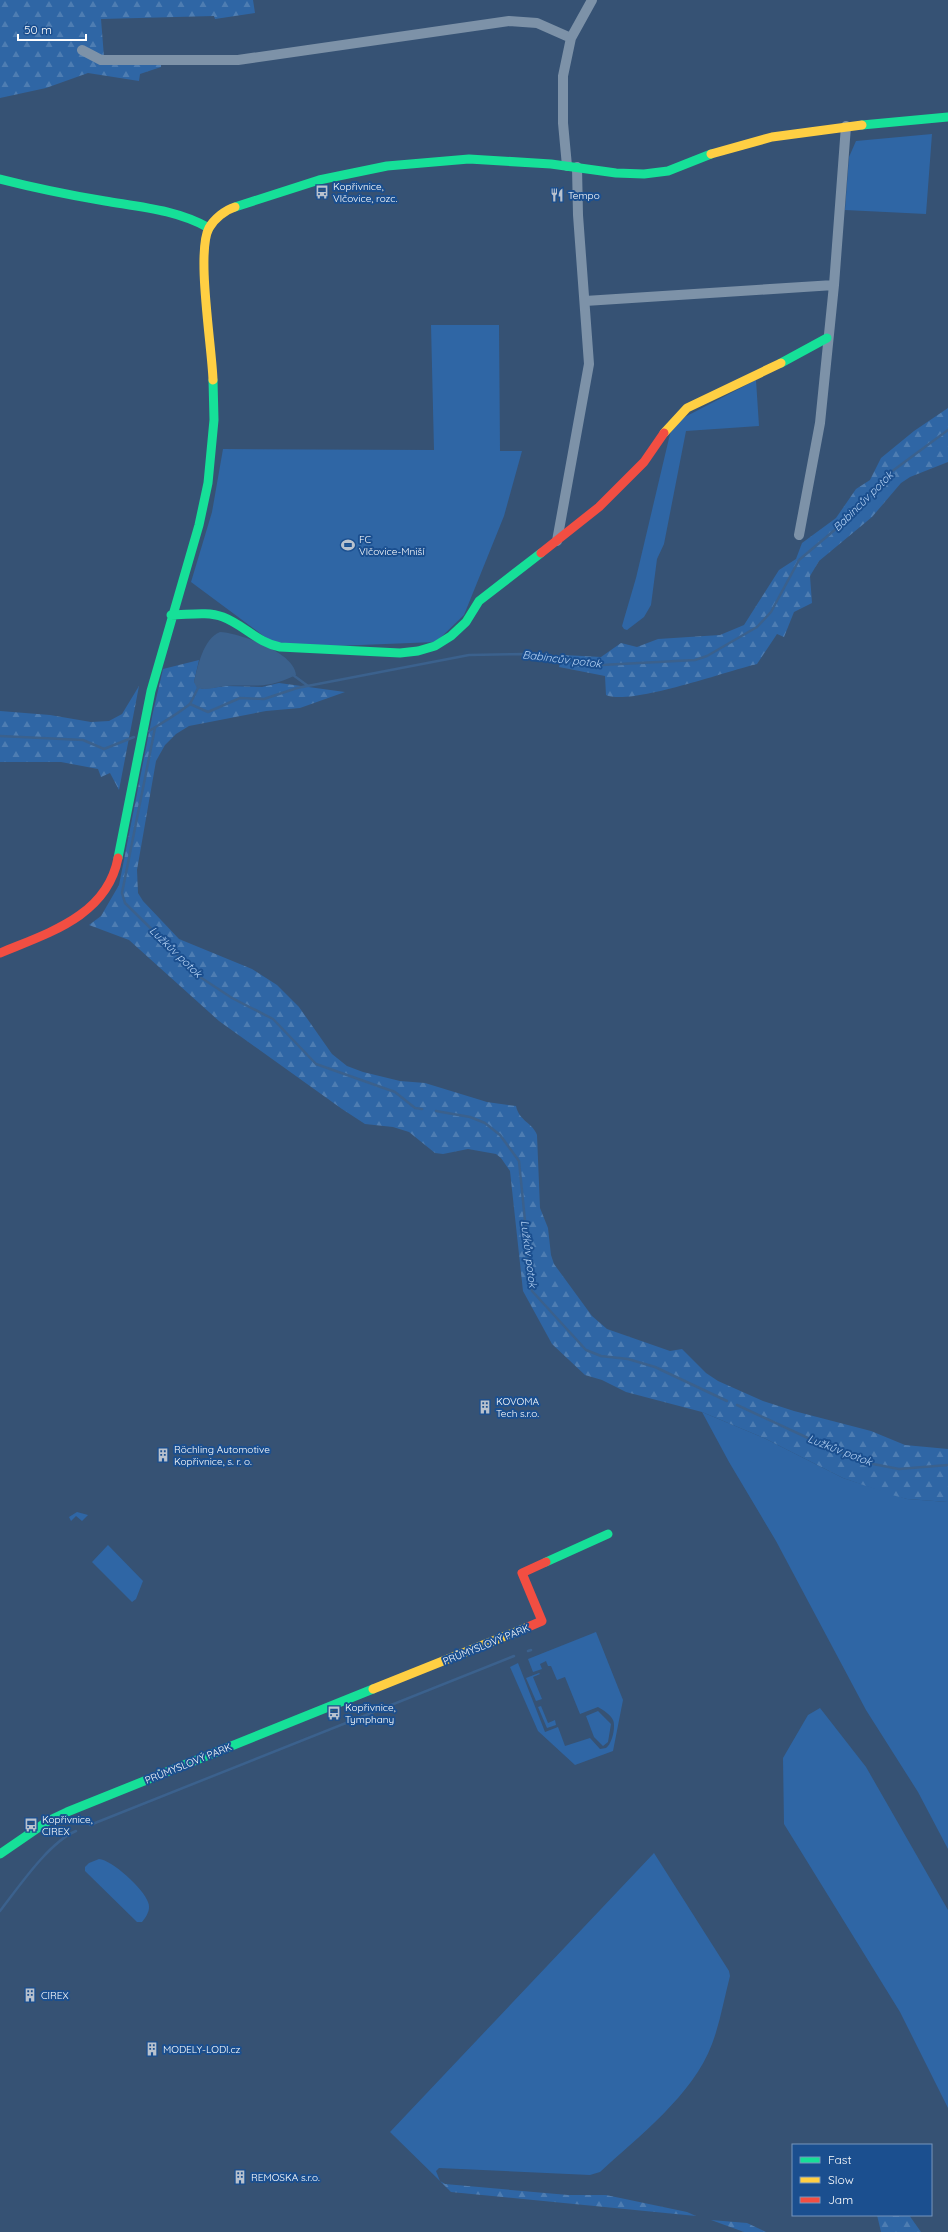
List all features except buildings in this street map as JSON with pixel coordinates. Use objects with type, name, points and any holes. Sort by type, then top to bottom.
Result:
[{"type":"main road","points":[[0,953],[81,917],[98,903],[110,887],[116,870],[151,691],[171,615],[199,525],[208,482],[214,420],[212,359],[203,254],[209,228],[219,216],[231,208],[325,178],[387,166],[469,159],[572,167],[632,174],[657,173],[746,142],[846,126],[948,117]]},
{"type":"main road","points":[[0,179],[47,190],[179,214],[195,219],[209,228]]},
{"type":"main road","points":[[171,615],[210,614],[222,616],[272,646],[398,654],[442,643],[453,636],[469,620],[479,601],[557,541],[615,492],[644,462],[674,419],[687,408],[762,374],[827,338]]},
{"type":"main road","name":"PRŮMYSLOVÝ PARK","points":[[0,1854],[48,1821],[67,1812],[542,1621],[522,1574],[608,1534]]},
{"type":"street","points":[[557,541],[589,364],[578,215],[572,167],[563,123],[564,76],[571,38],[592,0]]},
{"type":"street","points":[[82,50],[100,60],[238,60],[509,21],[537,24],[571,38]]},
{"type":"street","points":[[799,535],[820,423],[827,338],[834,285],[846,126]]},
{"type":"street","points":[[585,301],[834,285]]},
{"type":"street","points":[[382,1685],[388,1674]]},
{"type":"green space","points":[[0,0],[253,0],[255,13],[215,19],[214,16],[101,19],[104,57],[161,57],[161,67],[140,74],[139,81],[88,73],[46,88],[0,98]]},
{"type":"green space","points":[[932,134],[926,214],[845,210],[849,157],[856,141]]},
{"type":"green space","name":"FC Vlčovice-Mniší","points":[[431,325],[499,325],[500,451],[522,451],[504,516],[464,615],[436,642],[335,646],[273,643],[191,582],[212,512],[223,449],[434,450]]},
{"type":"green space","points":[[756,380],[759,426],[686,431],[664,544],[657,559],[651,605],[644,617],[627,630],[624,629],[622,626],[636,578],[670,434],[677,421]]},
{"type":"green space","points":[[948,408],[948,462],[910,477],[901,483],[872,517],[819,561],[810,576],[812,603],[794,612],[784,637],[777,634],[757,664],[656,692],[636,696],[618,697],[606,695],[605,676],[559,667],[563,655],[601,657],[621,643],[637,647],[658,639],[720,635],[744,625],[779,570],[796,559],[802,543],[836,518],[856,489],[870,480],[881,458],[914,431]]},
{"type":"green space","points":[[199,660],[194,682],[202,689],[226,686],[262,687],[279,683],[345,692],[300,708],[266,711],[189,726],[176,734],[165,745],[156,761],[137,870],[138,893],[143,901],[179,939],[252,969],[277,985],[299,1007],[332,1054],[347,1066],[363,1072],[400,1081],[425,1083],[487,1102],[516,1106],[520,1115],[537,1135],[540,1208],[548,1228],[551,1255],[554,1264],[592,1316],[607,1329],[670,1351],[682,1349],[706,1373],[718,1381],[763,1401],[794,1411],[871,1431],[905,1445],[948,1449],[948,1502],[907,1499],[843,1478],[764,1438],[702,1412],[626,1392],[602,1380],[585,1375],[552,1344],[523,1291],[510,1171],[501,1158],[496,1154],[468,1149],[443,1154],[435,1153],[409,1132],[393,1127],[365,1124],[219,1021],[129,940],[89,925],[101,916],[119,885],[153,712],[163,669]]},
{"type":"green space","points":[[139,686],[119,790],[110,773],[101,777],[98,769],[61,762],[0,762],[0,711],[50,715],[91,722],[109,721],[122,714]]},
{"type":"green space","points":[[702,1412],[764,1438],[843,1478],[907,1499],[948,1502],[948,1849],[918,1792],[866,1710],[776,1541],[729,1462]]},
{"type":"green space","points":[[77,1512],[88,1515],[82,1521],[76,1516],[71,1521],[69,1517]]},
{"type":"green space","points":[[108,1545],[143,1581],[136,1599],[132,1602],[92,1562]]},
{"type":"green space","points":[[596,1632],[623,1700],[613,1751],[575,1765],[538,1731],[510,1667],[518,1663],[545,1732],[558,1727],[565,1746],[590,1738],[600,1749],[606,1748],[612,1739],[614,1731],[614,1723],[611,1716],[598,1707],[580,1714],[565,1677],[557,1680],[551,1666],[548,1666],[546,1661],[540,1664],[542,1669],[533,1672],[528,1659]]},
{"type":"green space","points":[[539,1673],[540,1674],[533,1677],[542,1699],[536,1701],[526,1678]]},
{"type":"green space","points":[[541,1706],[548,1723],[555,1720],[556,1725],[547,1728],[538,1707]]},
{"type":"green space","points":[[820,1708],[866,1767],[948,1910],[948,2108],[900,2012],[784,1824],[783,1758],[808,1715]]},
{"type":"green space","points":[[598,1711],[611,1724],[608,1742],[603,1746],[594,1737],[586,1716]]},
{"type":"green space","points":[[654,1853],[729,1971],[730,1976],[715,2036],[703,2063],[692,2080],[664,2114],[600,2172],[590,2175],[439,2168],[436,2171],[440,2181],[390,2132]]},
{"type":"green space","points":[[99,1859],[112,1864],[127,1876],[145,1896],[149,1905],[149,1910],[142,1922],[137,1922],[85,1871],[85,1867],[89,1863]]},
{"type":"green space","points":[[440,2181],[445,2184],[568,2195],[606,2195],[687,2212],[696,2216],[451,2192]]},
{"type":"green space","points":[[877,2216],[910,2216],[921,2232],[881,2232]]},
{"type":"green space","points":[[711,2220],[747,2223],[766,2232],[744,2232]]},
{"type":"shaded area","points":[[220,632],[240,636],[265,645],[286,659],[293,667],[296,675],[268,685],[225,686],[207,689],[197,688],[194,682],[202,654],[209,641]]},
{"type":"waterway","name":"Babincův potok","points":[[149,731],[190,704],[208,712],[240,698],[264,699],[297,688],[469,655],[527,654],[602,665],[695,660],[707,656],[757,627],[771,612],[799,560],[843,523],[887,475],[948,430]]},
{"type":"waterway","points":[[293,675],[308,686]]},
{"type":"waterway","points":[[190,704],[199,686]]},
{"type":"waterway","name":"Lužkův potok","points":[[155,728],[122,893],[125,903],[200,977],[232,998],[273,1019],[316,1064],[395,1092],[415,1108],[422,1109]]},
{"type":"waterway","name":"Babincův potok","points":[[0,736],[83,740],[104,749],[134,737]]},
{"type":"waterway","name":"Lužkův potok","points":[[436,1111],[470,1117],[485,1123],[500,1135],[519,1161],[532,1291],[586,1350],[601,1356],[628,1359],[655,1367],[727,1401]]},
{"type":"waterway","name":"Lužkův potok","points":[[737,1405],[823,1445],[868,1463],[899,1469],[948,1465]]},
{"type":"waterway","points":[[90,1825],[514,1656]]},
{"type":"waterway","points":[[0,1911],[45,1855],[55,1845],[76,1831]]},
{"type":"traffic: fast","points":[[862,125],[948,117]]},
{"type":"traffic: fast","points":[[235,207],[319,180],[387,166],[469,159],[551,164],[616,173],[644,174],[668,171],[711,154]]},
{"type":"traffic: fast","points":[[0,179],[66,194],[172,213],[209,228]]},
{"type":"traffic: fast","points":[[781,363],[827,338]]},
{"type":"traffic: fast","points":[[118,858],[151,691],[199,525],[208,483],[214,420],[213,380]]},
{"type":"traffic: fast","points":[[171,615],[217,615],[231,620],[265,642],[280,647],[400,653],[418,651],[435,646],[451,636],[466,622],[479,601],[541,553]]},
{"type":"traffic: fast","points":[[546,1562],[608,1534]]},
{"type":"traffic: fast","points":[[0,1854],[48,1821],[67,1812],[373,1689]]},
{"type":"traffic: slow","points":[[711,154],[772,137],[862,125]]},
{"type":"traffic: slow","points":[[213,380],[204,278],[205,240],[209,228],[214,221],[231,208],[235,207]]},
{"type":"traffic: slow","points":[[664,433],[687,408],[781,363]]},
{"type":"traffic: slow","points":[[373,1689],[528,1627]]},
{"type":"traffic: jam","points":[[541,553],[599,507],[644,462],[664,433]]},
{"type":"traffic: jam","points":[[0,953],[56,929],[73,920],[88,908],[102,894],[112,878],[118,858]]},
{"type":"traffic: jam","points":[[528,1627],[542,1621],[522,1573],[546,1562]]},
{"type":"place","name":"Kopřivnice, Vlčovice, rozc.","points":[[322,192]]},
{"type":"place","name":"Tempo","points":[[557,195]]},
{"type":"place","name":"FC Vlčovice-Mniší","points":[[348,545]]},
{"type":"place","name":"KOVOMA Tech s.r.o.","points":[[485,1407]]},
{"type":"place","name":"Röchling Automotive Kopřivnice, s. r. o.","points":[[163,1455]]},
{"type":"place","name":"Kopřivnice, Tymphany","points":[[334,1713]]},
{"type":"place","name":"Kopřivnice, CIREX","points":[[31,1825]]},
{"type":"place","name":"CIREX","points":[[30,1995]]},
{"type":"place","name":"MODELY-LODI.cz","points":[[152,2049]]},
{"type":"place","name":"REMOSKA s.r.o.","points":[[240,2177]]}]
